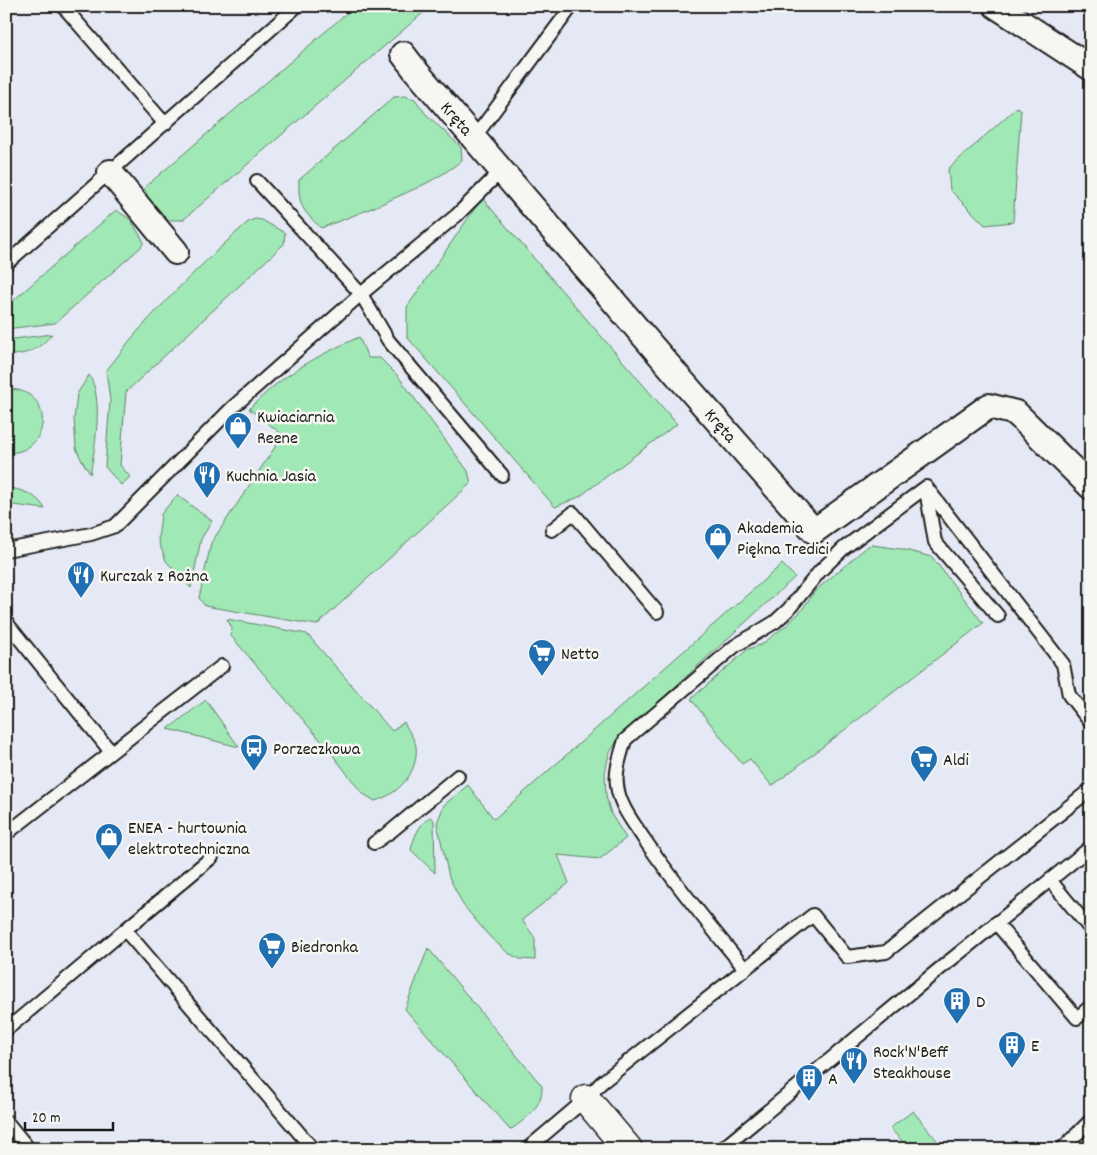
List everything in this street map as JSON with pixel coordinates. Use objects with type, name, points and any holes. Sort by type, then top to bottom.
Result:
[{"type":"street","points":[[996,6],[1091,68]]},
{"type":"street","name":"Kręta","points":[[403,54],[677,375],[814,531],[989,406],[1016,413],[1091,487]]},
{"type":"street","points":[[110,172],[176,252]]},
{"type":"street","points":[[586,1099],[628,1149]]},
{"type":"lane","points":[[63,6],[165,124]]},
{"type":"lane","points":[[6,264],[297,6]]},
{"type":"lane","points":[[474,138],[572,6]]},
{"type":"lane","points":[[6,550],[91,534],[115,526],[233,406],[361,294],[457,215],[502,170]]},
{"type":"lane","points":[[257,181],[361,294],[388,340],[502,475]]},
{"type":"lane","points":[[926,487],[935,542],[998,616]]},
{"type":"lane","points":[[926,487],[1062,664],[1069,695],[1091,722]]},
{"type":"lane","points":[[744,969],[659,860],[626,813],[617,784],[619,761],[625,740],[735,646],[775,622],[788,610],[820,571],[844,548],[926,487]]},
{"type":"lane","points":[[552,530],[573,513],[657,612]]},
{"type":"lane","points":[[6,622],[111,752]]},
{"type":"lane","points":[[6,834],[222,666]]},
{"type":"lane","points":[[374,843],[458,776]]},
{"type":"lane","points":[[527,1149],[586,1099],[601,1083],[813,915],[847,957],[886,952],[1091,789]]},
{"type":"lane","points":[[722,1149],[996,922],[1091,847]]},
{"type":"lane","points":[[6,1030],[212,857]]},
{"type":"lane","points":[[1050,880],[1091,930]]},
{"type":"lane","points":[[996,922],[1077,1018],[1091,1006]]},
{"type":"lane","points":[[125,930],[313,1149]]},
{"type":"lane","points":[[1062,1149],[1091,1120]]},
{"type":"lane","points":[[6,1121],[30,1149]]},
{"type":"green space","points":[[355,6],[431,6],[183,220],[168,220],[149,200],[144,188]]},
{"type":"green space","points":[[405,96],[415,99],[425,113],[461,147],[462,160],[440,176],[416,188],[370,209],[321,228],[303,207],[299,196],[299,180],[394,97]]},
{"type":"green space","points":[[1017,107],[1021,110],[1013,222],[985,225],[950,190],[948,169]]},
{"type":"green space","points":[[482,198],[677,424],[579,497],[555,507],[407,337],[407,307]]},
{"type":"green space","points":[[116,210],[131,220],[144,242],[141,247],[55,323],[6,329],[6,307]]},
{"type":"green space","points":[[255,219],[262,220],[285,233],[284,244],[126,392],[120,465],[130,477],[121,485],[105,467],[110,400],[106,371],[133,337],[177,289],[248,222]]},
{"type":"green space","points":[[52,334],[32,351],[6,356],[6,340]]},
{"type":"green space","points":[[359,337],[368,358],[380,358],[398,376],[468,471],[471,483],[317,625],[205,606],[199,598],[211,543],[283,435],[249,409],[274,386],[300,367]]},
{"type":"green space","points":[[89,375],[94,385],[97,409],[96,437],[90,474],[76,448],[74,419],[77,394]]},
{"type":"green space","points":[[6,389],[22,391],[33,398],[40,409],[42,421],[40,433],[33,443],[22,450],[6,453]]},
{"type":"green space","points":[[6,487],[23,491],[33,496],[45,509],[6,504]]},
{"type":"green space","points":[[177,495],[212,521],[201,539],[191,588],[166,561],[158,540],[161,514]]},
{"type":"green space","points":[[868,546],[901,549],[932,557],[983,623],[772,786],[750,759],[742,764],[691,699],[748,649],[761,645],[787,625],[801,611],[815,591]]},
{"type":"green space","points":[[782,564],[795,577],[618,739],[609,754],[605,773],[606,796],[611,814],[626,838],[600,859],[558,855],[569,883],[522,920],[535,938],[535,960],[520,959],[508,953],[489,936],[463,905],[449,877],[437,823],[444,805],[468,785],[494,819]]},
{"type":"green space","points":[[227,619],[307,634],[392,731],[404,722],[416,746],[414,765],[406,781],[392,793],[375,801],[362,793],[328,749],[231,636],[232,628]]},
{"type":"green space","points":[[206,700],[239,747],[168,729]]},
{"type":"green space","points":[[430,817],[434,820],[435,873],[411,850],[418,831]]},
{"type":"green space","points":[[428,948],[542,1086],[542,1094],[536,1107],[527,1117],[510,1130],[405,1009]]},
{"type":"green space","points":[[913,1111],[944,1149],[909,1149],[890,1128]]},
{"type":"place","name":"Kwiaciarnia Reene","points":[[238,450]]},
{"type":"place","name":"Kuchnia Jasia","points":[[207,499]]},
{"type":"place","name":"Akademia Piękna Tredici","points":[[718,561]]},
{"type":"place","name":"Kurczak z Rożna","points":[[81,599]]},
{"type":"place","name":"Netto","points":[[542,677]]},
{"type":"place","name":"Porzeczkowa","points":[[254,772]]},
{"type":"place","name":"Aldi","points":[[924,783]]},
{"type":"place","name":"ENEA - hurtownia elektrotechniczna","points":[[109,861]]},
{"type":"place","name":"Biedronka","points":[[272,970]]},
{"type":"place","name":"D","points":[[957,1025]]},
{"type":"place","name":"E","points":[[1012,1069]]},
{"type":"place","name":"Rock'N'Beff Steakhouse","points":[[854,1085]]},
{"type":"place","name":"A","points":[[809,1102]]}]
